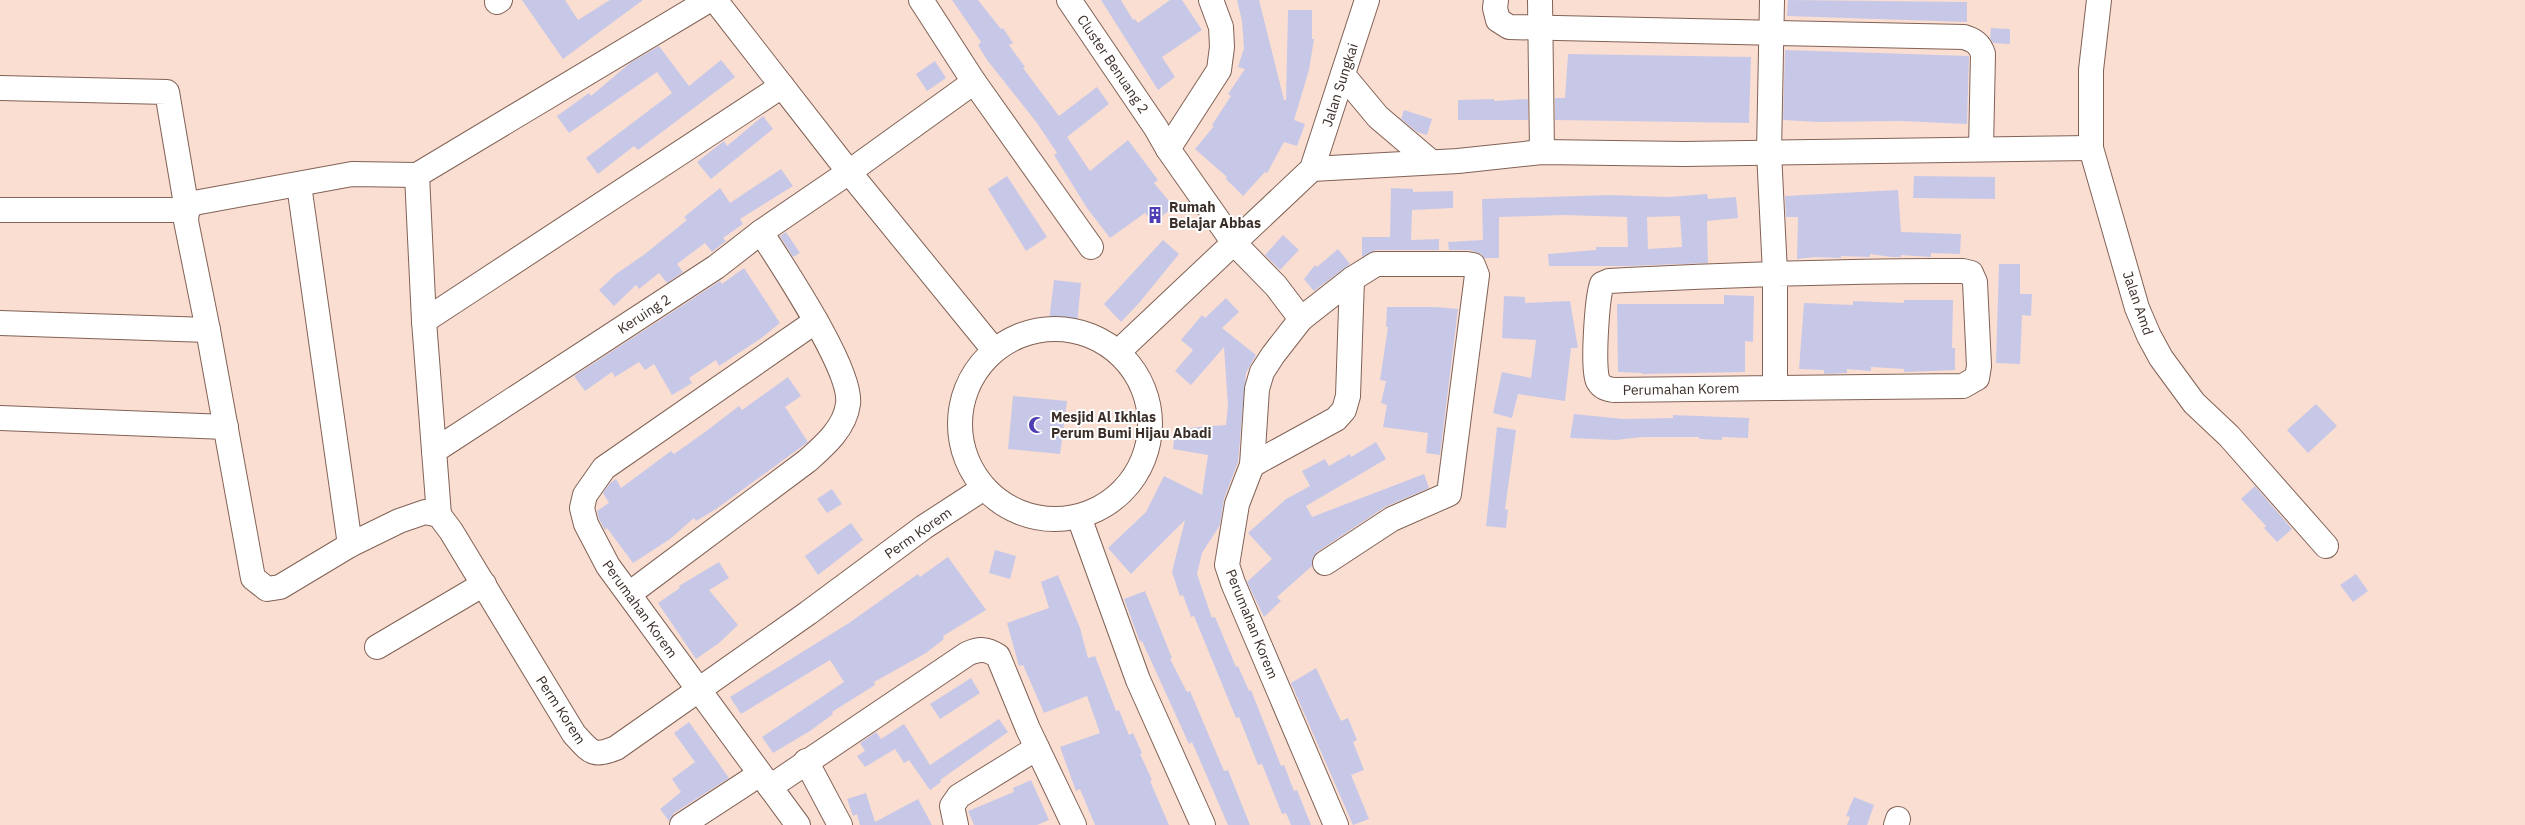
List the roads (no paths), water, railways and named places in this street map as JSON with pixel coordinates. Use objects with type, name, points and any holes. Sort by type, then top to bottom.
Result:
[{"type":"street","points":[[0,210],[187,210],[194,203],[352,174],[417,174],[709,0]]},
{"type":"street","points":[[715,0],[849,172],[994,350]]},
{"type":"street","points":[[922,0],[974,82],[1090,247]]},
{"type":"street","name":"Cluster Benuang 2","points":[[1069,0],[1156,128],[1168,149]]},
{"type":"street","points":[[1211,0],[1221,27],[1222,47],[1219,70],[1168,149],[1234,243],[1276,286],[1301,318]]},
{"type":"street","name":"Jalan Sungkai","points":[[1312,169],[1367,0]]},
{"type":"street","points":[[1496,0],[1495,8],[1498,20],[1509,27],[1964,37],[1980,45],[1983,54],[1981,149]]},
{"type":"street","points":[[1540,0],[1542,152]]},
{"type":"street","points":[[1772,0],[1769,152],[1775,273],[1775,388]]},
{"type":"street","name":"Jalan Amd","points":[[2099,0],[2090,70],[2091,148],[2137,308],[2161,358],[2194,403],[2229,436],[2326,546]]},
{"type":"street","points":[[1343,75],[1378,117],[1431,162]]},
{"type":"street","name":"Keruing 2","points":[[434,451],[716,267],[761,232],[849,172],[974,82]]},
{"type":"street","points":[[424,321],[782,86]]},
{"type":"street","points":[[0,88],[167,92],[187,210],[186,221],[208,330],[253,578],[267,589],[280,587],[350,545],[412,515],[425,512],[439,515],[424,321],[417,174]]},
{"type":"street","points":[[1118,352],[1312,169],[1431,162],[1542,152],[1769,152],[2091,148]]},
{"type":"street","points":[[299,185],[350,545]]},
{"type":"street","points":[[629,594],[807,461],[833,438],[848,404],[846,384],[816,321],[761,232]]},
{"type":"street","name":"Perumahan Korem","points":[[1325,563],[1392,519],[1449,494],[1476,275],[1474,265],[1376,264],[1352,279],[1301,318],[1273,354],[1262,372],[1257,389],[1252,465],[1237,504],[1227,565],[1232,582],[1336,825]]},
{"type":"street","name":"Perumahan Korem","points":[[1866,270],[1963,271],[1971,273],[1975,282],[1977,378],[1972,383],[1956,386],[1614,390],[1603,388],[1596,380],[1596,336],[1599,292],[1602,284],[1609,281],[1775,273],[1866,270]]},
{"type":"street","points":[[1252,465],[1336,419],[1344,410],[1348,396],[1352,279]]},
{"type":"street","name":"Perumahan Korem","points":[[798,825],[608,566],[586,524],[582,508],[585,494],[604,468],[816,321]]},
{"type":"street","points":[[0,323],[208,330]]},
{"type":"street","points":[[1056,328],[1089,334],[1118,352],[1139,379],[1150,412],[1148,446],[1134,478],[1110,502],[1079,517],[1045,519],[1012,509],[984,488],[968,462],[960,432],[962,401],[974,373],[994,350],[1023,333],[1056,328]]},
{"type":"street","points":[[0,418],[226,427]]},
{"type":"street","name":"Perm Korem","points":[[439,515],[484,584],[574,734],[590,751],[601,754],[616,748],[808,613],[924,527],[984,488]]},
{"type":"street","points":[[1079,517],[1138,680],[1203,825]]},
{"type":"street","points":[[378,647],[484,584]]},
{"type":"street","points":[[682,825],[806,761],[976,650],[988,650],[998,656],[1037,748],[1074,825]]},
{"type":"street","points":[[956,825],[952,806],[959,796],[1037,748]]},
{"type":"street","points":[[806,761],[840,825]]},
{"type":"place","name":"Rumah Belajar Abbas","points":[[1155,215]]},
{"type":"place","name":"Mesjid Al Ikhlas Perum Bumi Hijau Abadi","points":[[1037,425]]}]
